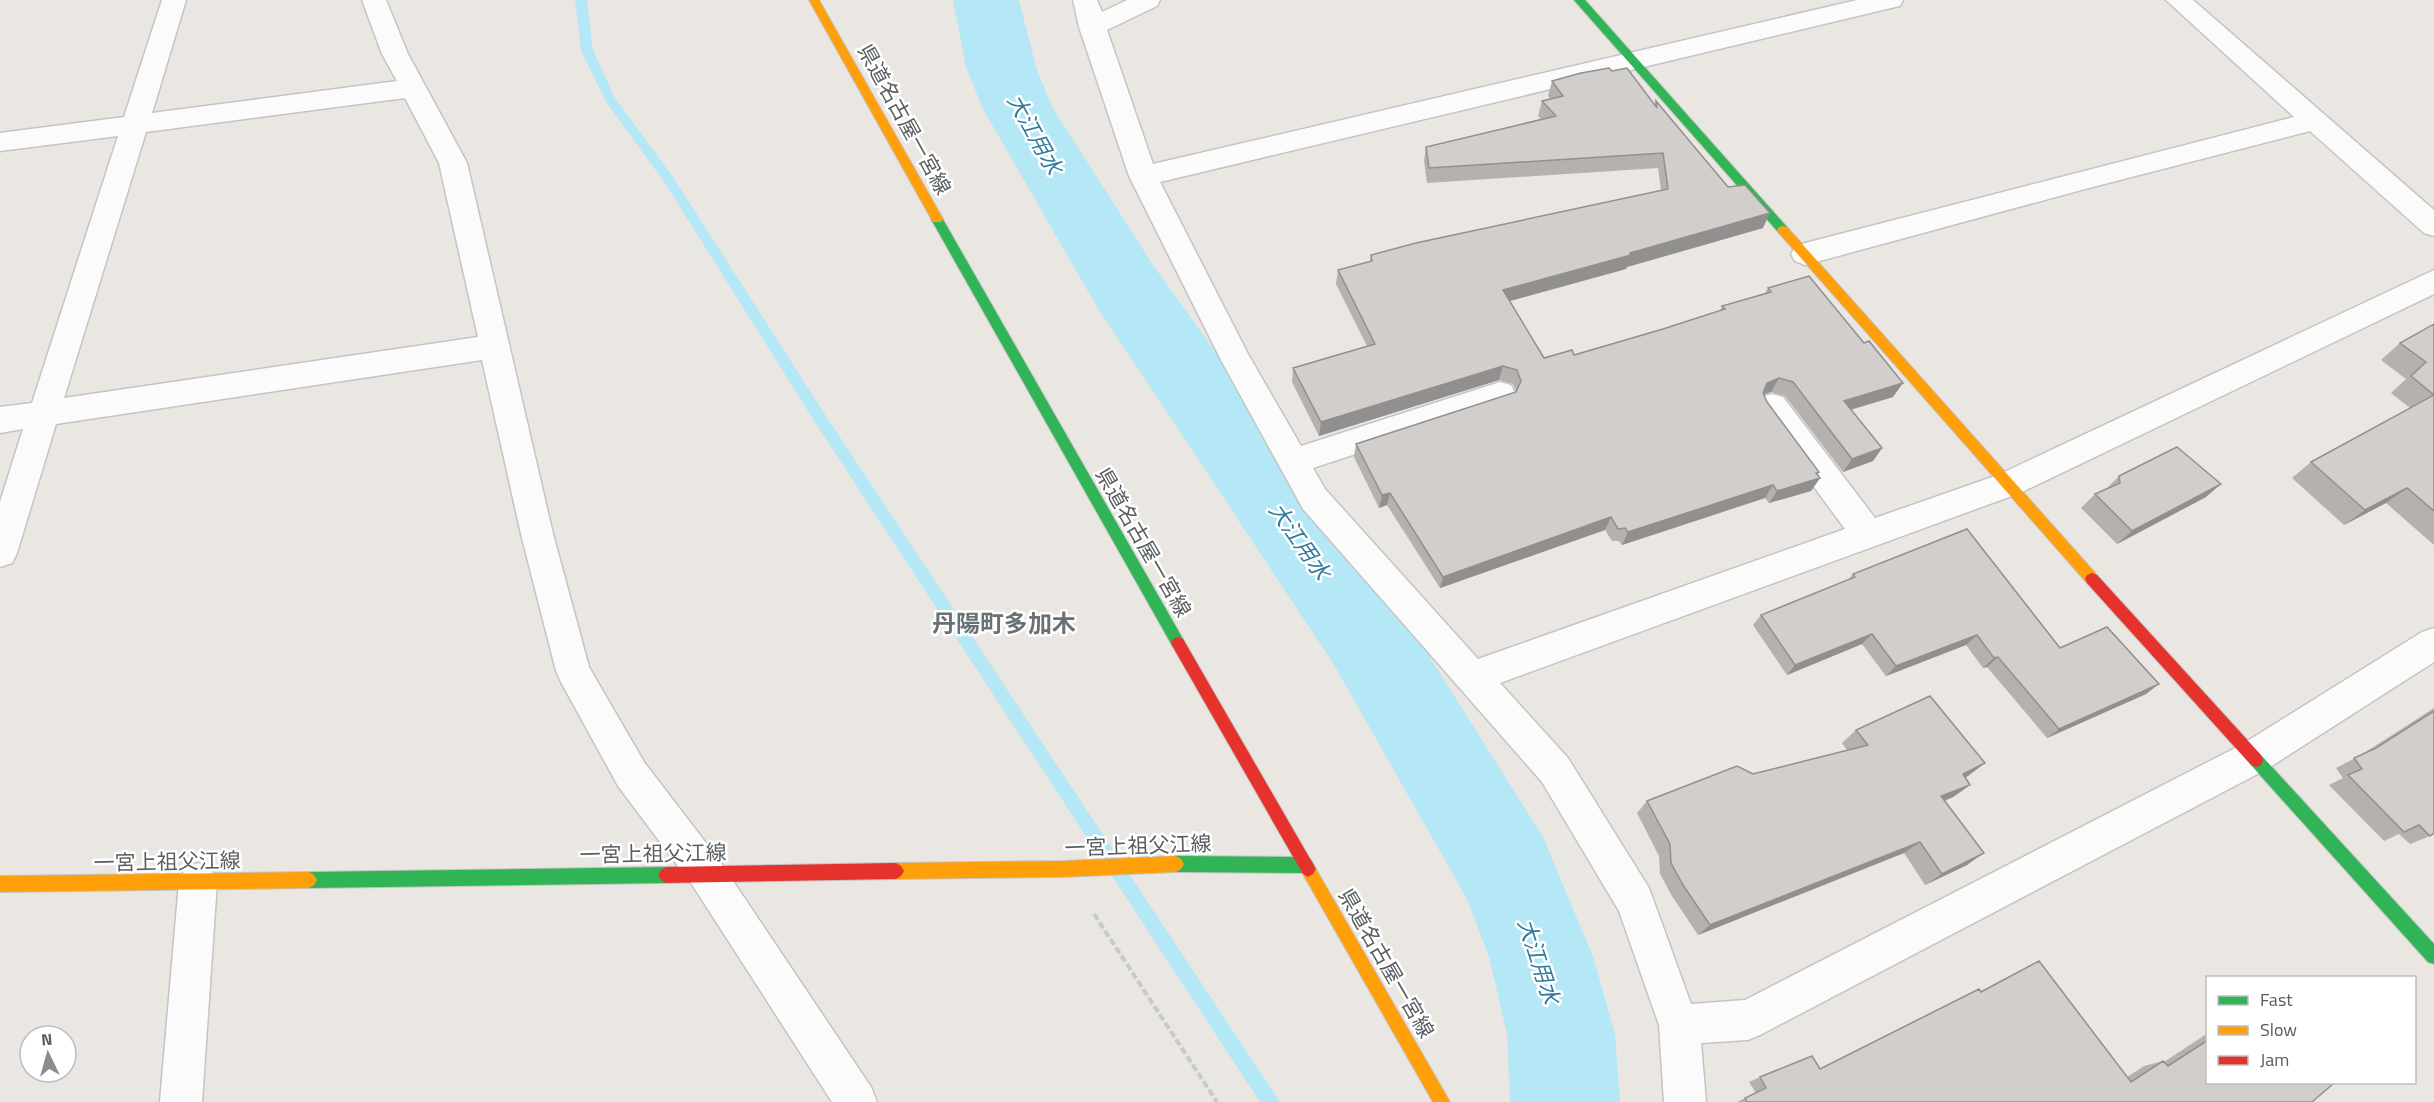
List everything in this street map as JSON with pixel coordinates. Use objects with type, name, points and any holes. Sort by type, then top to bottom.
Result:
[{"type":"main road","name":"県道名古屋一宮線","points":[[814,0],[1025,377],[1442,1102]]},
{"type":"main road","points":[[1579,0],[2009,484],[2434,956]]},
{"type":"main road","name":"一宮上祖父江線","points":[[0,884],[1063,869],[1201,863],[1306,865]]},
{"type":"street","points":[[0,553],[174,0]]},
{"type":"street","points":[[374,0],[395,54],[453,163],[537,534],[573,671],[631,774],[706,873],[856,1102]]},
{"type":"street","points":[[1085,0],[1092,27],[1143,176],[1236,360],[1314,499],[1555,770],[1635,901],[1679,1025],[1685,1102]]},
{"type":"street","points":[[1092,27],[1148,0]]},
{"type":"street","points":[[2178,0],[2434,226]]},
{"type":"street","points":[[1143,176],[1883,1]]},
{"type":"street","points":[[0,142],[413,88]]},
{"type":"street","points":[[1805,254],[2097,176],[2315,122]]},
{"type":"street","points":[[1472,677],[2009,484],[2434,281]]},
{"type":"street","points":[[0,420],[496,346]]},
{"type":"street","points":[[1293,462],[1500,394]]},
{"type":"street","points":[[1772,406],[1869,535]]},
{"type":"street","points":[[1679,1025],[1748,1020],[2254,757],[2434,643]]},
{"type":"street","points":[[181,1102],[198,882]]},
{"type":"path","points":[[1063,869],[1217,1102]]},
{"type":"building","points":[[1609,68],[1612,71],[1627,68],[1657,108],[1656,101],[1728,187],[1745,185],[1770,213],[1630,253],[1631,255],[1503,290],[1544,358],[1572,350],[1574,355],[1663,329],[1725,309],[1722,306],[1771,292],[1768,288],[1809,276],[1864,343],[1869,341],[1903,383],[1844,401],[1882,448],[1852,459],[1793,382],[1779,378],[1767,383],[1763,393],[1767,402],[1819,472],[1816,473],[1820,478],[1777,491],[1773,485],[1628,532],[1625,528],[1618,529],[1611,517],[1443,577],[1390,493],[1382,495],[1356,444],[1516,392],[1521,381],[1517,370],[1503,366],[1321,422],[1293,368],[1375,344],[1338,270],[1372,261],[1371,255],[1416,243],[1668,189],[1663,153],[1429,168],[1426,147],[1556,116],[1542,101],[1563,96],[1552,81]]},
{"type":"building","points":[[2434,324],[2434,395],[2411,376],[2426,362],[2400,343]]},
{"type":"building","points":[[2434,395],[2434,511],[2407,488],[2365,510],[2311,462]]},
{"type":"building","points":[[2177,447],[2221,484],[2132,531],[2095,494],[2120,483],[2119,476]]},
{"type":"building","points":[[1967,529],[2060,648],[2107,627],[2159,684],[2059,729],[1998,657],[1994,658],[1977,635],[1896,666],[1872,634],[1795,665],[1761,615],[1855,577],[1853,574]]},
{"type":"building","points":[[1930,696],[1985,763],[1963,774],[1970,785],[1941,796],[1984,853],[1942,874],[1920,842],[1710,925],[1671,863],[1670,844],[1647,801],[1737,766],[1753,774],[1868,745],[1856,730]]},
{"type":"building","points":[[2434,711],[2434,833],[2430,836],[2419,825],[2404,832],[2348,775],[2362,769],[2354,758],[2376,748]]},
{"type":"building","points":[[2039,961],[2131,1082],[2163,1061],[2168,1066],[2206,1041],[2206,1084],[2333,1084],[2312,1102],[1747,1102],[1745,1098],[1766,1088],[1760,1077],[1812,1056],[1820,1069],[1979,989],[1981,992]]},
{"type":"waterway","points":[[581,0],[587,50],[610,99],[669,180],[821,420],[1271,1102]]},
{"type":"waterway","name":"大江用水","points":[[986,0],[1001,67],[1018,109],[1125,286],[1365,634],[1507,872],[1541,957],[1561,1034],[1565,1102]]},
{"type":"traffic: fast","points":[[1579,0],[1783,230]]},
{"type":"traffic: fast","points":[[937,219],[1178,643]]},
{"type":"traffic: fast","points":[[2256,760],[2434,956]]},
{"type":"traffic: fast","points":[[1176,864],[1306,865]]},
{"type":"traffic: fast","points":[[309,880],[666,875]]},
{"type":"traffic: slow","points":[[814,0],[937,219]]},
{"type":"traffic: slow","points":[[1783,230],[2092,579]]},
{"type":"traffic: slow","points":[[896,871],[1063,869],[1176,864]]},
{"type":"traffic: slow","points":[[1308,869],[1442,1102]]},
{"type":"traffic: slow","points":[[0,884],[309,880]]},
{"type":"traffic: jam","points":[[2092,579],[2256,760]]},
{"type":"traffic: jam","points":[[1178,643],[1308,869]]},
{"type":"traffic: jam","points":[[666,875],[896,871]]},
{"type":"district","name":"丹陽町多加木","points":[[1004,623]]}]
